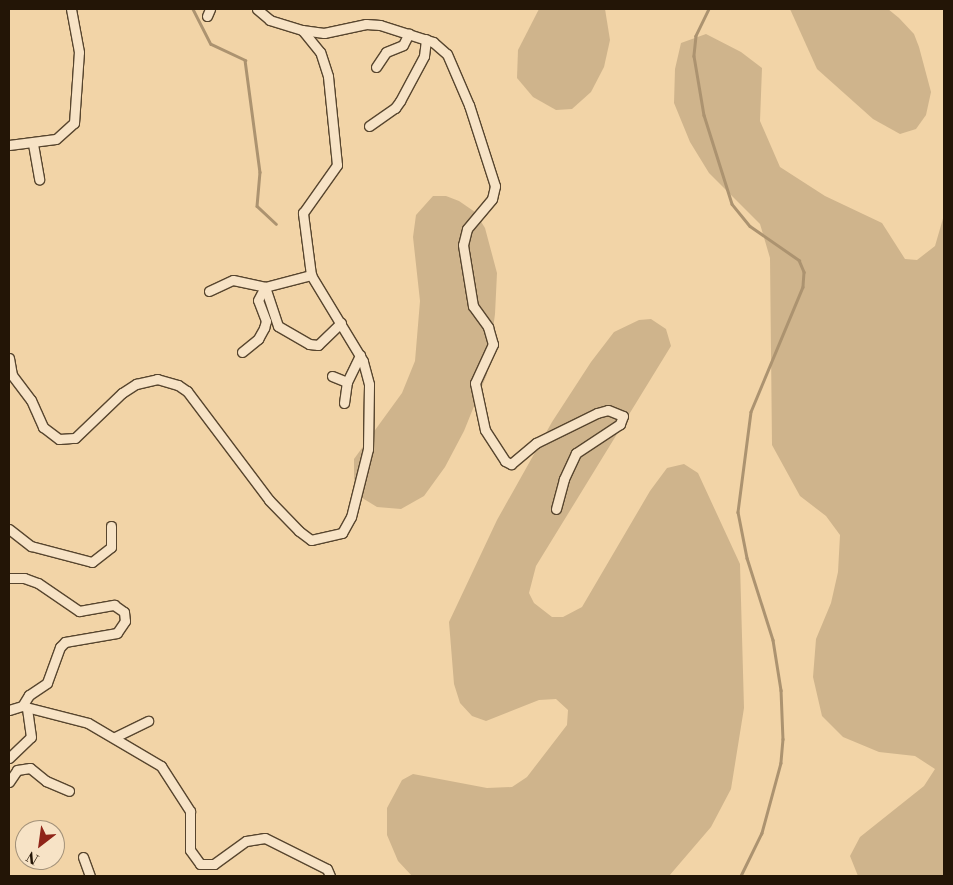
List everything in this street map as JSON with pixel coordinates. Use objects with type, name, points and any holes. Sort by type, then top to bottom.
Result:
[{"type":"street","points":[[9,144],[33,144],[56,139],[74,123],[79,52],[71,9]]},
{"type":"street","points":[[257,9],[270,20],[302,30],[334,32],[366,24],[409,33],[426,39],[440,48],[451,61],[469,105],[495,186],[492,198],[467,229],[463,245],[473,306],[488,327],[493,344],[475,383],[485,430],[504,460],[512,464],[536,443],[597,413],[608,410],[623,416],[620,424],[576,453],[564,479],[556,509]]},
{"type":"street","points":[[9,358],[11,377],[30,400],[43,427],[50,434],[66,439],[80,434],[122,393],[136,384],[157,379],[178,384],[187,391],[269,500],[311,540],[342,532],[351,517],[368,450],[369,384],[360,355],[311,275],[304,213],[333,173],[338,156],[328,76],[320,52],[302,30]]},
{"type":"street","points":[[376,67],[386,52],[403,45],[409,33]]},
{"type":"street","points":[[369,126],[395,108],[400,101],[424,56],[426,39]]},
{"type":"street","points":[[33,144],[39,179]]},
{"type":"street","points":[[209,291],[233,280],[265,287],[311,275]]},
{"type":"street","points":[[265,287],[278,326],[309,344],[318,345],[341,324]]},
{"type":"street","points":[[242,352],[258,339],[264,328],[266,321],[258,300],[265,287]]},
{"type":"street","points":[[344,403],[348,382],[360,355]]},
{"type":"street","points":[[332,376],[348,382]]},
{"type":"street","points":[[9,529],[30,546],[92,562],[110,546],[111,526]]},
{"type":"street","points":[[9,578],[24,578],[38,583],[79,610],[114,605],[124,612],[125,621],[117,633],[65,642],[60,647],[47,683],[29,695],[24,706],[31,737],[9,758]]},
{"type":"street","points":[[9,710],[24,706],[88,723],[115,737],[167,772],[190,811],[190,850],[200,864],[214,864],[246,841],[265,838],[327,869],[330,876]]},
{"type":"street","points":[[115,737],[148,721]]},
{"type":"street","points":[[9,782],[17,770],[30,768],[46,781],[69,791]]},
{"type":"street","points":[[83,857],[90,876]]},
{"type":"shaded area","points":[[539,9],[605,9],[610,40],[604,67],[591,92],[572,109],[556,110],[533,97],[517,78],[518,50]]},
{"type":"shaded area","points":[[790,9],[888,9],[899,18],[914,34],[931,92],[926,115],[916,129],[900,134],[873,119],[817,69]]},
{"type":"shaded area","points":[[706,34],[741,52],[762,68],[760,121],[780,167],[825,196],[882,223],[905,259],[917,260],[935,246],[944,215],[944,876],[858,876],[850,856],[860,837],[924,786],[935,769],[915,756],[879,752],[843,737],[822,716],[813,677],[816,639],[831,603],[838,572],[840,535],[826,516],[800,496],[772,445],[770,258],[760,224],[709,173],[690,142],[674,103],[675,69],[681,43]]},
{"type":"shaded area","points":[[433,196],[446,196],[459,201],[475,212],[485,228],[497,273],[495,314],[487,374],[464,431],[445,467],[424,496],[401,509],[377,507],[359,496],[354,479],[354,459],[402,393],[415,361],[420,301],[413,237],[416,215]]},
{"type":"shaded area","points":[[651,319],[666,329],[671,346],[536,566],[529,593],[534,603],[552,617],[563,617],[582,607],[650,491],[667,468],[684,464],[698,473],[740,564],[744,708],[731,789],[711,827],[669,876],[412,876],[398,861],[387,835],[387,808],[402,780],[413,774],[487,788],[512,787],[527,777],[567,725],[568,710],[556,699],[539,700],[486,721],[472,716],[460,703],[454,684],[449,622],[497,520],[552,422],[591,362],[614,332],[639,320]]},
{"type":"waterway","points":[[193,9],[211,44],[245,60],[260,172],[257,206],[276,224]]},
{"type":"waterway","points":[[709,9],[696,36],[694,56],[704,115],[732,204],[750,226],[799,260],[804,272],[803,287],[751,412],[738,512],[747,558],[773,640],[781,690],[783,739],[781,763],[762,833],[741,876]]}]
